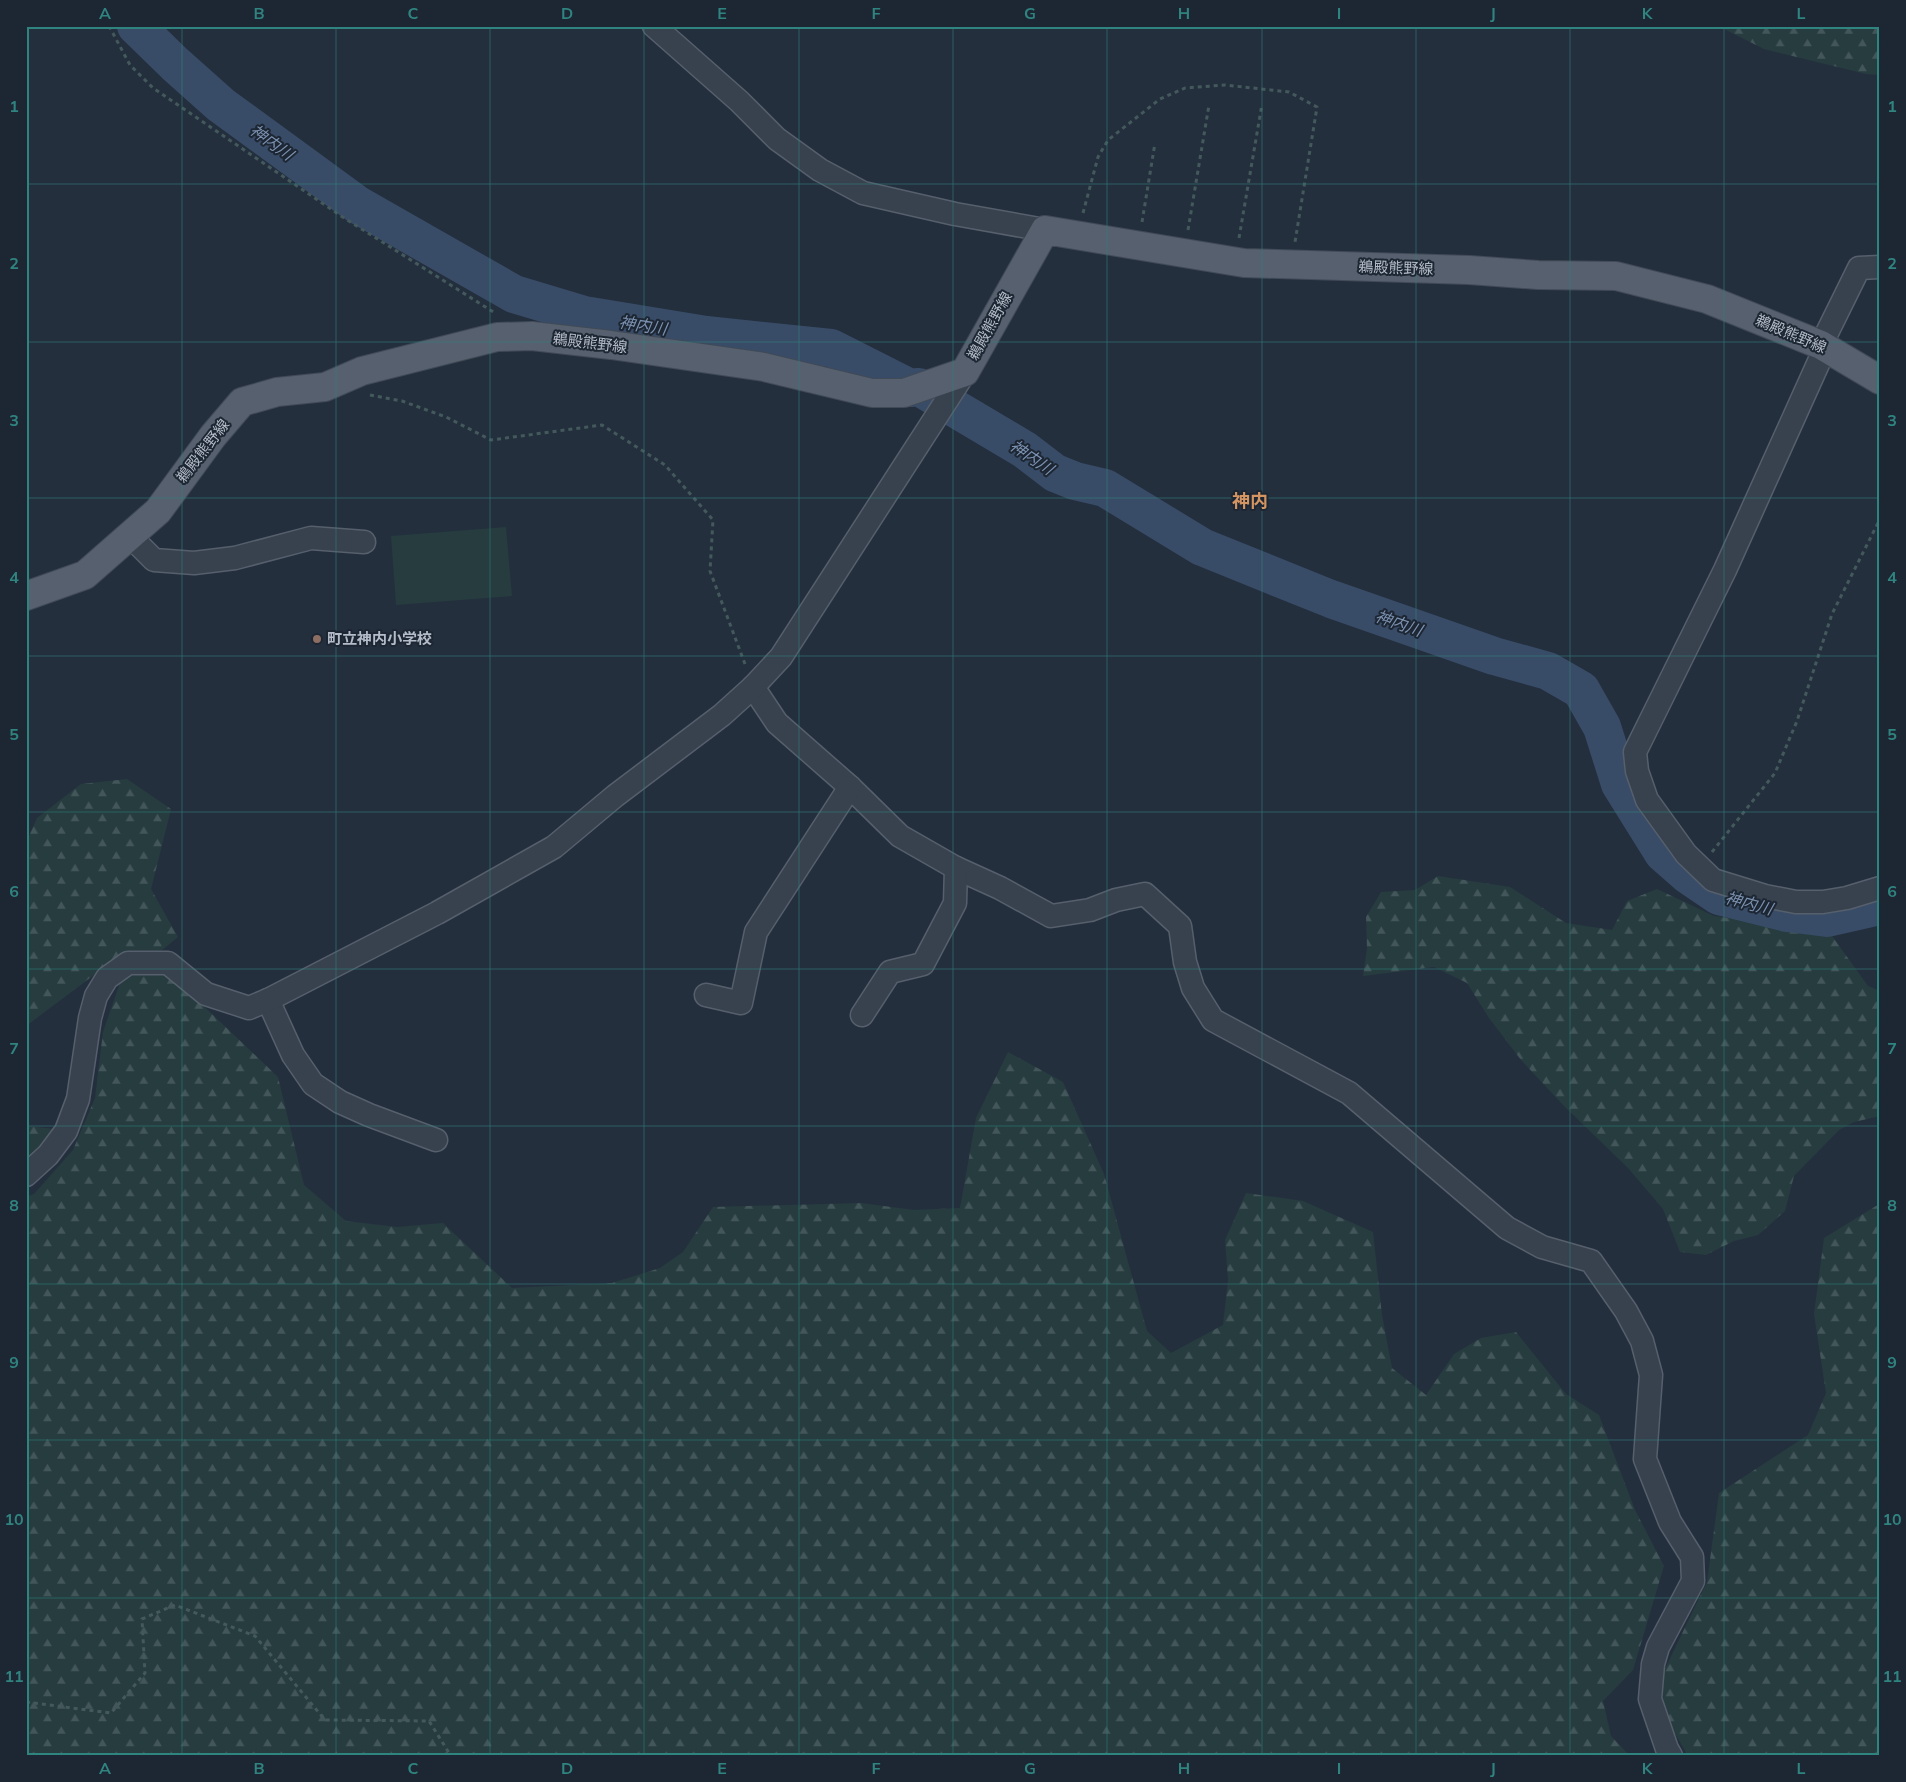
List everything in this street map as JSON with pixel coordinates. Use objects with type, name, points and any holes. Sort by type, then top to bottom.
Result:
[{"type":"main road","name":"鵜殿熊野線","points":[[26,596],[85,575],[158,511],[213,436],[242,402],[276,392],[325,387],[362,372],[497,337],[532,336],[764,367],[872,393],[904,393],[965,372],[1045,230],[1235,261],[1469,270],[1538,275],[1616,276],[1707,298],[1821,345],[1880,380]]},
{"type":"street","points":[[654,26],[739,101],[777,139],[820,170],[863,193],[955,214],[1045,230]]},
{"type":"street","points":[[1880,267],[1858,268],[1821,345],[1822,355],[1792,426],[1725,570],[1635,752],[1636,771],[1648,800],[1686,854],[1713,880],[1796,902],[1823,902],[1847,898],[1880,888]]},
{"type":"street","points":[[26,1175],[48,1155],[66,1131],[78,1099],[90,1018],[96,996],[107,978],[128,963],[168,963],[206,994],[249,1008],[268,1000],[437,912],[554,847],[615,796],[722,715],[753,687],[781,657],[965,372]]},
{"type":"street","points":[[130,536],[154,560],[194,563],[235,558],[311,538],[364,542]]},
{"type":"street","points":[[753,687],[777,723],[850,787],[900,836],[956,868],[1000,888],[1051,916],[1090,910],[1116,900],[1146,894],[1180,926],[1185,962],[1193,988],[1213,1020],[1348,1093],[1507,1228],[1542,1247],[1591,1261],[1626,1311],[1642,1341],[1651,1375],[1645,1459],[1670,1522],[1692,1557],[1693,1581],[1658,1647],[1653,1664],[1650,1699],[1671,1756]]},
{"type":"street","points":[[706,995],[741,1003],[756,932],[850,787]]},
{"type":"street","points":[[862,1015],[890,972],[923,964],[954,903],[956,868]]},
{"type":"street","points":[[268,1000],[293,1055],[313,1084],[340,1102],[369,1116],[436,1140]]},
{"type":"path","points":[[109,26],[130,65],[153,88],[341,216],[498,315]]},
{"type":"path","points":[[1077,235],[1098,157],[1108,140],[1160,99],[1184,88],[1226,85],[1289,92],[1317,107],[1291,264]]},
{"type":"path","points":[[1235,261],[1262,104]]},
{"type":"path","points":[[1184,253],[1209,105]]},
{"type":"path","points":[[1138,245],[1155,143]]},
{"type":"path","points":[[363,394],[402,401],[446,417],[491,440],[602,425],[665,465],[714,520],[710,571],[753,687]]},
{"type":"path","points":[[1700,867],[1775,772],[1797,721],[1832,614],[1880,519]]},
{"type":"path","points":[[26,1702],[111,1713],[145,1673],[142,1620],[175,1605],[255,1636],[325,1720],[429,1721],[451,1756]]},
{"type":"green space","points":[[1718,26],[1880,26],[1880,75],[1866,74],[1764,49]]},
{"type":"green space","points":[[506,527],[512,596],[396,605],[391,536]]},
{"type":"green space","points":[[127,779],[171,809],[151,889],[178,937],[161,951],[122,954],[26,1026],[26,891],[29,880],[26,874],[26,843],[37,818],[81,784]]},
{"type":"green space","points":[[1438,876],[1510,887],[1566,923],[1612,930],[1627,901],[1657,889],[1714,916],[1767,923],[1832,936],[1868,986],[1880,991],[1880,1116],[1854,1122],[1839,1130],[1794,1176],[1785,1211],[1758,1235],[1734,1241],[1706,1255],[1680,1252],[1663,1209],[1628,1168],[1564,1106],[1521,1060],[1489,1018],[1467,983],[1434,967],[1363,976],[1367,948],[1366,917],[1381,892],[1415,890]]},
{"type":"green space","points":[[140,972],[169,973],[278,1077],[304,1185],[346,1221],[397,1227],[443,1223],[512,1288],[612,1283],[660,1268],[683,1252],[713,1207],[861,1203],[914,1210],[960,1208],[976,1118],[1008,1052],[1063,1082],[1104,1174],[1147,1331],[1171,1353],[1223,1325],[1228,1280],[1225,1240],[1246,1193],[1303,1201],[1373,1232],[1382,1315],[1392,1368],[1426,1395],[1454,1354],[1481,1338],[1516,1332],[1566,1394],[1599,1415],[1635,1510],[1664,1566],[1633,1670],[1603,1701],[1611,1736],[1630,1756],[26,1756],[26,1197],[34,1194],[73,1150],[95,1098],[103,1032],[122,977]]},
{"type":"green space","points":[[26,1126],[55,1129],[26,1167]]},
{"type":"green space","points":[[1880,1205],[1880,1756],[1688,1756],[1665,1716],[1661,1677],[1707,1582],[1719,1493],[1808,1435],[1826,1393],[1814,1314],[1824,1238]]},
{"type":"waterway","name":"神内川","points":[[136,26],[221,105],[358,205],[514,294],[584,315],[706,335],[831,348],[910,388],[919,387],[1025,450],[1055,473],[1075,481],[1105,488],[1202,547],[1331,599],[1494,656],[1548,671],[1581,690],[1602,727],[1620,784],[1663,853],[1688,875],[1719,896],[1787,913],[1827,918],[1880,906]]},
{"type":"place","name":"町立神内小学校","points":[[317,639]]},
{"type":"district","name":"神内","points":[[1250,501]]}]
